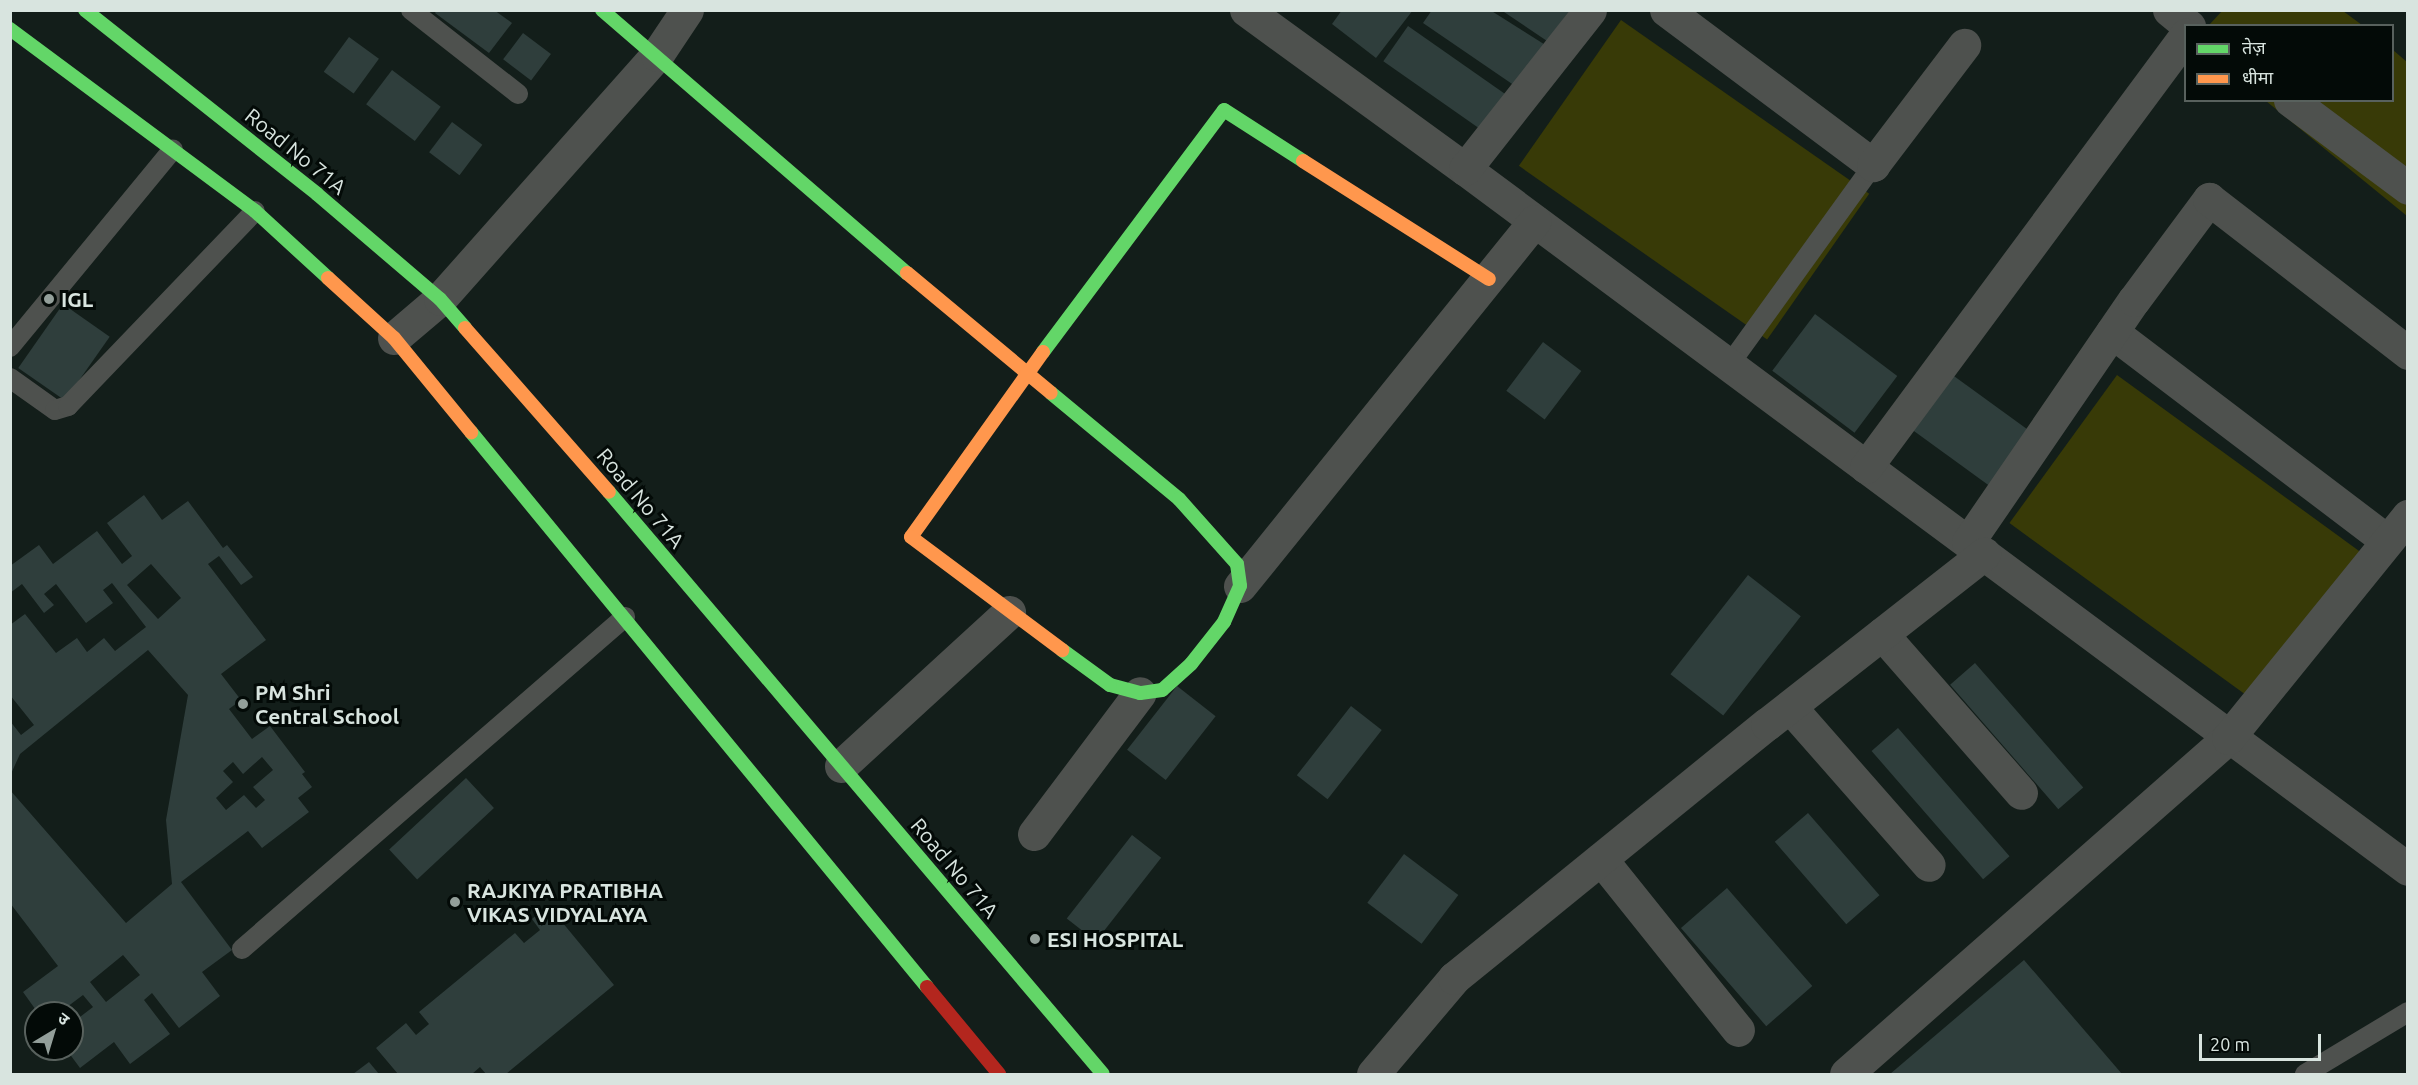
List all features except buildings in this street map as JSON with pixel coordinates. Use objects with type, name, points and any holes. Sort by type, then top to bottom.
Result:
[{"type":"street","name":"Road No 71A","points":[[85,10],[317,194],[440,299],[544,416],[1102,1074]]},
{"type":"street","points":[[602,10],[657,55],[910,276],[1179,499],[1237,564],[1240,586]]},
{"type":"street","points":[[394,338],[440,299],[657,55],[687,10]]},
{"type":"street","points":[[1246,10],[1465,169],[2228,738],[2408,869]]},
{"type":"street","points":[[1465,169],[1590,10]]},
{"type":"street","points":[[1666,10],[1874,165],[1964,45]]},
{"type":"street","points":[[2169,10],[2188,24]]},
{"type":"street","points":[[2192,24],[2203,10]]},
{"type":"street","points":[[10,29],[255,211],[394,338],[999,1074]]},
{"type":"street","points":[[1866,467],[2184,38]]},
{"type":"street","points":[[2293,102],[2408,188]]},
{"type":"street","points":[[1489,279],[1224,110],[1027,373],[911,537],[1110,685],[1140,693],[1162,690],[1191,664],[1224,622],[1240,586],[1489,279],[1535,221]]},
{"type":"street","points":[[1373,1074],[1454,978],[1882,634],[1976,548],[2112,332],[2209,199],[2408,353]]},
{"type":"street","points":[[1846,1074],[2228,738],[2397,528],[2112,332]]},
{"type":"street","points":[[841,766],[1009,612]]},
{"type":"street","points":[[1882,634],[2021,793]]},
{"type":"street","points":[[1034,834],[1140,693]]},
{"type":"street","points":[[1790,707],[1929,865]]},
{"type":"street","points":[[1601,859],[1738,1029]]},
{"type":"lane","points":[[411,10],[518,94]]},
{"type":"lane","points":[[10,347],[173,149]]},
{"type":"lane","points":[[1729,365],[1874,165]]},
{"type":"lane","points":[[10,378],[55,410],[68,406],[255,211]]},
{"type":"lane","points":[[242,948],[625,617]]},
{"type":"lane","points":[[2305,1074],[2408,1012]]},
{"type":"shaded area","points":[[2223,10],[2343,11],[2361,24],[2210,24]]},
{"type":"shaded area","points":[[1621,20],[1869,194],[1767,340],[1519,166]]},
{"type":"shaded area","points":[[2394,51],[2407,62],[2407,216],[2267,102],[2394,102]]},
{"type":"shaded area","points":[[2117,375],[2374,562],[2267,710],[2009,523]]},
{"type":"traffic: fast","points":[[85,10],[317,194],[440,299],[465,328]]},
{"type":"traffic: fast","points":[[602,10],[907,273]]},
{"type":"traffic: fast","points":[[10,29],[255,211],[328,278]]},
{"type":"traffic: fast","points":[[1043,352],[1224,110],[1303,161]]},
{"type":"traffic: fast","points":[[1051,393],[1179,499],[1237,564],[1240,586],[1224,622],[1191,664],[1162,690],[1140,693],[1110,685],[1062,650]]},
{"type":"traffic: fast","points":[[471,432],[927,987]]},
{"type":"traffic: fast","points":[[609,492],[1103,1074]]},
{"type":"traffic: slow","points":[[1303,161],[1489,279]]},
{"type":"traffic: slow","points":[[907,273],[1051,393]]},
{"type":"traffic: slow","points":[[328,278],[394,338],[471,432]]},
{"type":"traffic: slow","points":[[465,328],[609,492]]},
{"type":"traffic: slow","points":[[1043,352],[911,537],[1062,650]]},
{"type":"traffic: jam","points":[[927,987],[999,1074]]},
{"type":"place","name":"IGL","points":[[49,299]]},
{"type":"place","name":"PM Shri Central School","points":[[243,704]]},
{"type":"place","name":"RAJKIYA PRATIBHA VIKAS VIDYALAYA","points":[[455,902]]},
{"type":"place","name":"ESI HOSPITAL","points":[[1035,939]]}]
